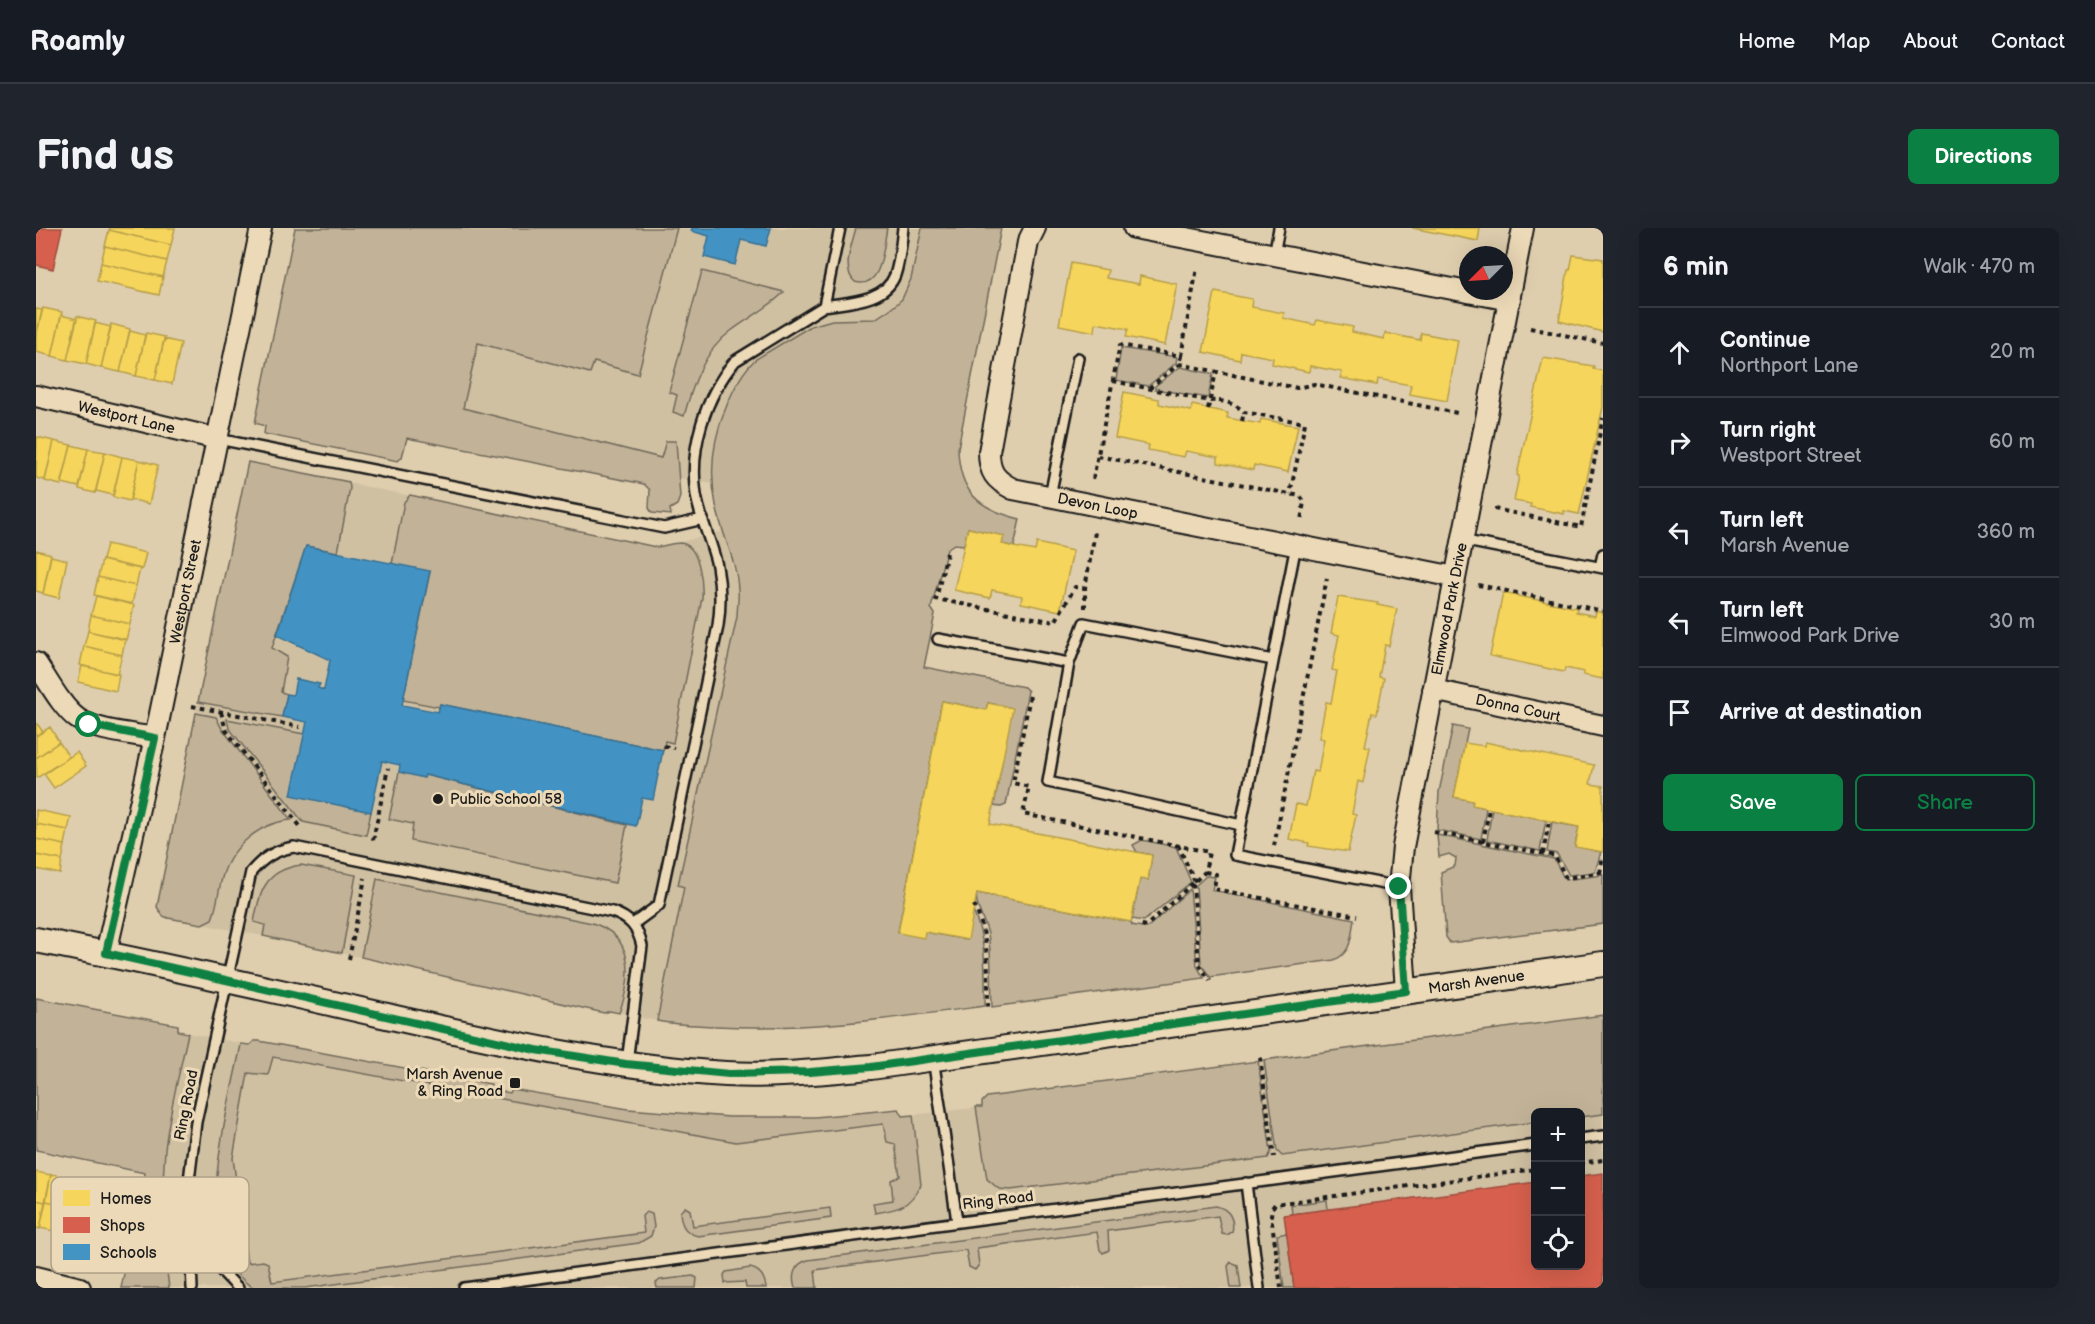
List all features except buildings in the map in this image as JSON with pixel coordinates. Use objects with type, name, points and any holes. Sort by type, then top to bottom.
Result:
[{"type":"street","name":"Westport Street","points":[[106,953],[155,738],[261,228]]},
{"type":"street","name":"Devon Loop","points":[[1035,228],[1028,242],[989,452],[989,465],[993,476],[1002,484],[1012,489],[1455,577]]},
{"type":"street","points":[[1134,228],[1459,290]]},
{"type":"street","name":"Elmwood Park Drive","points":[[1513,283],[1523,228]]},
{"type":"street","name":"Elmwood Park Drive","points":[[1406,991],[1399,887],[1402,847],[1510,300]]},
{"type":"street","name":"Westport Lane","points":[[36,396],[218,439]]},
{"type":"street","points":[[36,663],[68,709],[77,718],[89,725],[155,738]]},
{"type":"street","name":"Donna Court","points":[[1433,690],[1603,726]]},
{"type":"street","name":"Marsh Avenue","points":[[36,940],[106,953],[536,1050],[626,1064],[729,1074],[810,1072],[933,1058],[1603,964]]},
{"type":"street","points":[[36,1277],[80,1288]]},
{"type":"lane","points":[[824,306],[840,228]]},
{"type":"lane","points":[[626,1064],[642,946],[640,934],[633,924],[659,905],[722,601],[717,566],[696,495],[695,468],[698,435],[716,389],[735,361],[824,306],[875,296],[891,283],[896,274],[903,228]]},
{"type":"lane","points":[[1274,255],[1279,228]]},
{"type":"lane","points":[[1050,496],[1078,358]]},
{"type":"lane","points":[[218,439],[664,528],[702,519]]},
{"type":"lane","points":[[1461,540],[1602,567],[1603,554]]},
{"type":"lane","points":[[1296,545],[1235,855],[1399,887]]},
{"type":"lane","points":[[1241,825],[1048,782],[1069,663],[1084,623],[1274,660]]},
{"type":"lane","points":[[938,639],[1069,663]]},
{"type":"lane","name":"Ring Road","points":[[189,1177],[196,1122],[251,872],[270,855],[282,849],[294,847],[612,912],[624,916],[633,924]]},
{"type":"lane","points":[[933,1058],[957,1221]]},
{"type":"lane","points":[[1585,1138],[1603,1136]]},
{"type":"lane","name":"Ring Road","points":[[464,1288],[1531,1146]]},
{"type":"lane","points":[[1246,1183],[1259,1288]]},
{"type":"lane","name":"Ring Road","points":[[191,1273],[192,1288]]},
{"type":"lane","name":"Ring Road","points":[[195,1273],[198,1288]]},
{"type":"lane","points":[[224,1273],[238,1288]]},
{"type":"path","points":[[1148,389],[1179,364],[1197,268]]},
{"type":"path","points":[[1530,328],[1603,343]]},
{"type":"path","points":[[1093,479],[1120,345],[1180,356]]},
{"type":"path","points":[[1179,364],[1298,388],[1314,384],[1457,413]]},
{"type":"path","points":[[1208,409],[1216,372]]},
{"type":"path","points":[[1113,381],[1229,403],[1244,412],[1277,420],[1305,423],[1290,494]]},
{"type":"path","points":[[1242,421],[1244,412]]},
{"type":"path","points":[[1494,508],[1581,527],[1603,418]]},
{"type":"path","points":[[1098,456],[1304,498],[1301,521]]},
{"type":"path","points":[[1084,623],[1085,588],[1095,532]]},
{"type":"path","points":[[947,553],[936,599],[1055,622],[1075,586],[1085,588]]},
{"type":"path","points":[[1274,847],[1327,578]]},
{"type":"path","points":[[1478,585],[1603,610]]},
{"type":"path","points":[[192,706],[300,727]]},
{"type":"path","points":[[221,712],[226,730],[300,826]]},
{"type":"path","points":[[664,746],[674,748]]},
{"type":"path","points":[[373,840],[388,768]]},
{"type":"path","points":[[1483,842],[1489,808]]},
{"type":"path","points":[[1543,854],[1549,821]]},
{"type":"path","points":[[1434,832],[1555,856],[1566,878],[1601,872],[1603,856]]},
{"type":"path","points":[[1139,924],[1146,926],[1194,883],[1205,873],[1209,852],[1178,844],[1194,883],[1200,964],[1210,981]]},
{"type":"path","points":[[1205,873],[1216,874],[1214,889],[1357,916]]},
{"type":"path","points":[[350,959],[366,877]]},
{"type":"path","points":[[974,905],[984,931],[988,1010]]},
{"type":"path","points":[[1260,1057],[1274,1156]]},
{"type":"path","points":[[1585,1162],[1603,1160]]},
{"type":"path","points":[[1281,1288],[1271,1215],[1275,1204],[1531,1170]]},
{"type":"shaded area","points":[[295,228],[677,228],[638,374],[594,362],[590,373],[478,343],[463,408],[661,458],[666,441],[676,441],[680,497],[677,505],[670,509],[671,515],[652,513],[649,508],[650,490],[644,484],[407,438],[402,457],[398,461],[264,434],[265,426],[255,423]]},
{"type":"shaded area","points":[[305,228],[1001,228],[943,526],[271,404]]},
{"type":"shaded area","points":[[856,228],[887,228],[880,265],[871,279],[864,283],[855,282],[849,271],[849,256]]},
{"type":"shaded area","points":[[922,228],[1001,228],[958,448],[959,464],[967,488],[974,497],[993,510],[1020,519],[1014,547],[1002,544],[1003,536],[968,528],[964,545],[954,544],[947,549],[931,608],[935,614],[924,667],[1024,687],[1028,691],[1006,805],[1001,807],[994,806],[1012,708],[988,703],[986,710],[942,701],[898,932],[925,932],[967,940],[973,911],[983,946],[985,1006],[851,1022],[784,1027],[694,1025],[657,1021],[684,887],[678,885],[737,617],[737,579],[718,516],[714,493],[713,456],[721,421],[738,383],[756,359],[811,326],[832,320],[875,319],[902,299],[911,279]]},
{"type":"shaded area","points":[[702,271],[784,292],[731,331],[714,348],[696,380],[684,416],[673,412],[677,395],[669,392]]},
{"type":"shaded area","points":[[1121,348],[1177,357],[1176,363],[1148,386],[1116,380]]},
{"type":"shaded area","points":[[1180,367],[1213,374],[1208,398],[1155,389],[1155,386]]},
{"type":"shaded area","name":"Public School 58","points":[[248,462],[656,547],[723,531],[738,588],[737,617],[678,885],[684,886],[657,1021],[263,936],[168,918],[159,912],[157,901]]},
{"type":"shaded area","points":[[248,462],[349,482],[350,488],[338,552],[306,546],[272,648],[287,657],[281,692],[287,694],[282,717],[198,702]]},
{"type":"shaded area","points":[[410,495],[656,547],[674,543],[687,545],[696,557],[699,566],[702,598],[673,743],[665,741],[663,750],[440,704],[439,707],[403,700],[430,572],[392,564],[404,502]]},
{"type":"shaded area","points":[[196,713],[216,717],[221,727],[291,820],[267,826],[256,832],[238,849],[225,870],[212,919],[202,924],[168,918],[163,916],[157,907]]},
{"type":"shaded area","points":[[227,719],[304,734],[371,812],[366,835],[303,822],[229,728]]},
{"type":"shaded area","points":[[1453,726],[1468,729],[1454,797],[1473,801],[1473,805],[1486,808],[1481,839],[1437,830],[1439,792]]},
{"type":"shaded area","points":[[399,772],[424,777],[425,775],[627,825],[615,883],[411,841],[413,824],[389,819]]},
{"type":"shaded area","points":[[1492,809],[1546,820],[1540,851],[1487,840]]},
{"type":"shaded area","points":[[1552,822],[1579,827],[1575,846],[1601,852],[1595,872],[1569,875],[1557,854],[1547,852]]},
{"type":"shaded area","points":[[1437,835],[1554,859],[1565,880],[1603,875],[1603,924],[1450,943],[1446,937],[1441,872],[1455,866],[1456,858],[1449,854],[1439,857]]},
{"type":"shaded area","points":[[1142,840],[1176,847],[1191,882],[1144,921],[1132,919],[1140,879],[1148,880],[1152,855],[1137,852],[1133,845]]},
{"type":"shaded area","points":[[301,865],[356,875],[342,953],[263,936],[265,925],[254,922],[266,884],[279,872]]},
{"type":"shaded area","points":[[1206,876],[1215,877],[1212,890],[1354,919],[1347,948],[1340,957],[1334,960],[1210,977],[1201,964],[1196,885]]},
{"type":"shaded area","points":[[377,879],[592,923],[606,929],[616,937],[627,959],[627,986],[619,1013],[610,1011],[604,1013],[361,957]]},
{"type":"shaded area","points":[[1190,889],[1197,966],[1204,978],[992,1007],[989,943],[987,929],[977,903],[977,893],[1131,922],[1132,925],[1147,928]]},
{"type":"shaded area","points":[[36,998],[178,1025],[178,1031],[188,1033],[167,1135],[163,1177],[144,1177],[145,1173],[36,1150]]},
{"type":"shaded area","points":[[1603,1015],[1603,1288],[136,1288],[139,1273],[249,1273],[249,1177],[159,1177],[188,1033],[250,1045],[254,1041],[259,1041],[491,1084],[490,1089],[510,1093],[512,1089],[628,1109],[687,1114],[815,1117],[899,1109],[903,1116],[982,1107],[982,1102],[987,1097]]},
{"type":"shaded area","points":[[1603,1015],[1603,1114],[1585,1116],[1585,1108],[1531,1108],[1531,1123],[1282,1156],[1277,1151],[1264,1060]]},
{"type":"shaded area","points":[[254,1041],[259,1041],[491,1084],[490,1089],[510,1093],[512,1089],[628,1109],[729,1117],[815,1117],[899,1109],[903,1116],[913,1115],[921,1185],[907,1203],[875,1213],[873,1203],[893,1200],[891,1180],[900,1176],[895,1144],[887,1142],[883,1124],[736,1142],[273,1057],[268,1075],[248,1073],[233,1158],[236,1177],[217,1177],[223,1131],[241,1044],[250,1045]]},
{"type":"shaded area","points":[[1258,1061],[1271,1152],[1268,1158],[1010,1190],[999,1189],[987,1179],[976,1107],[982,1107],[982,1102],[987,1097]]},
{"type":"shaded area","points":[[1327,1200],[1328,1210],[1292,1214],[1291,1205]]},
{"type":"shaded area","points":[[1216,1206],[1228,1212],[1232,1219],[1232,1232],[1227,1235],[1222,1234],[1218,1216],[1108,1231],[1109,1250],[1103,1253],[1100,1250],[1097,1232],[977,1248],[979,1265],[975,1270],[969,1267],[966,1250],[815,1270],[817,1288],[795,1288],[794,1284],[797,1267],[808,1260]]},
{"type":"shaded area","points":[[685,1207],[690,1210],[693,1226],[830,1208],[831,1218],[698,1236],[689,1233],[682,1224],[680,1212]]},
{"type":"shaded area","points":[[646,1212],[652,1214],[654,1227],[651,1236],[639,1243],[305,1288],[255,1288],[237,1273],[249,1273],[249,1263],[263,1261],[268,1263],[272,1282],[644,1233],[642,1216]]},
{"type":"shaded area","points":[[1287,1233],[1294,1288],[1284,1288],[1277,1235]]},
{"type":"shaded area","points":[[1231,1262],[1238,1265],[1241,1288],[1231,1288],[1228,1266]]},
{"type":"shaded area","points":[[750,1268],[762,1275],[766,1288],[746,1288],[745,1282],[725,1283],[726,1272]]},
{"type":"shaded area","points":[[124,1273],[167,1273],[169,1288],[121,1288]]},
{"type":"shaded area","points":[[693,1276],[697,1278],[696,1288],[657,1288],[656,1283],[660,1280]]},
{"type":"place","name":"Public School 58","points":[[438,799]]},
{"type":"place","name":"Marsh Avenue & Ring Road","points":[[515,1083]]},
{"type":"route","points":[[89,725],[155,738],[106,953],[536,1050],[626,1064],[729,1074],[810,1072],[871,1067],[1406,991],[1399,887]]}]
